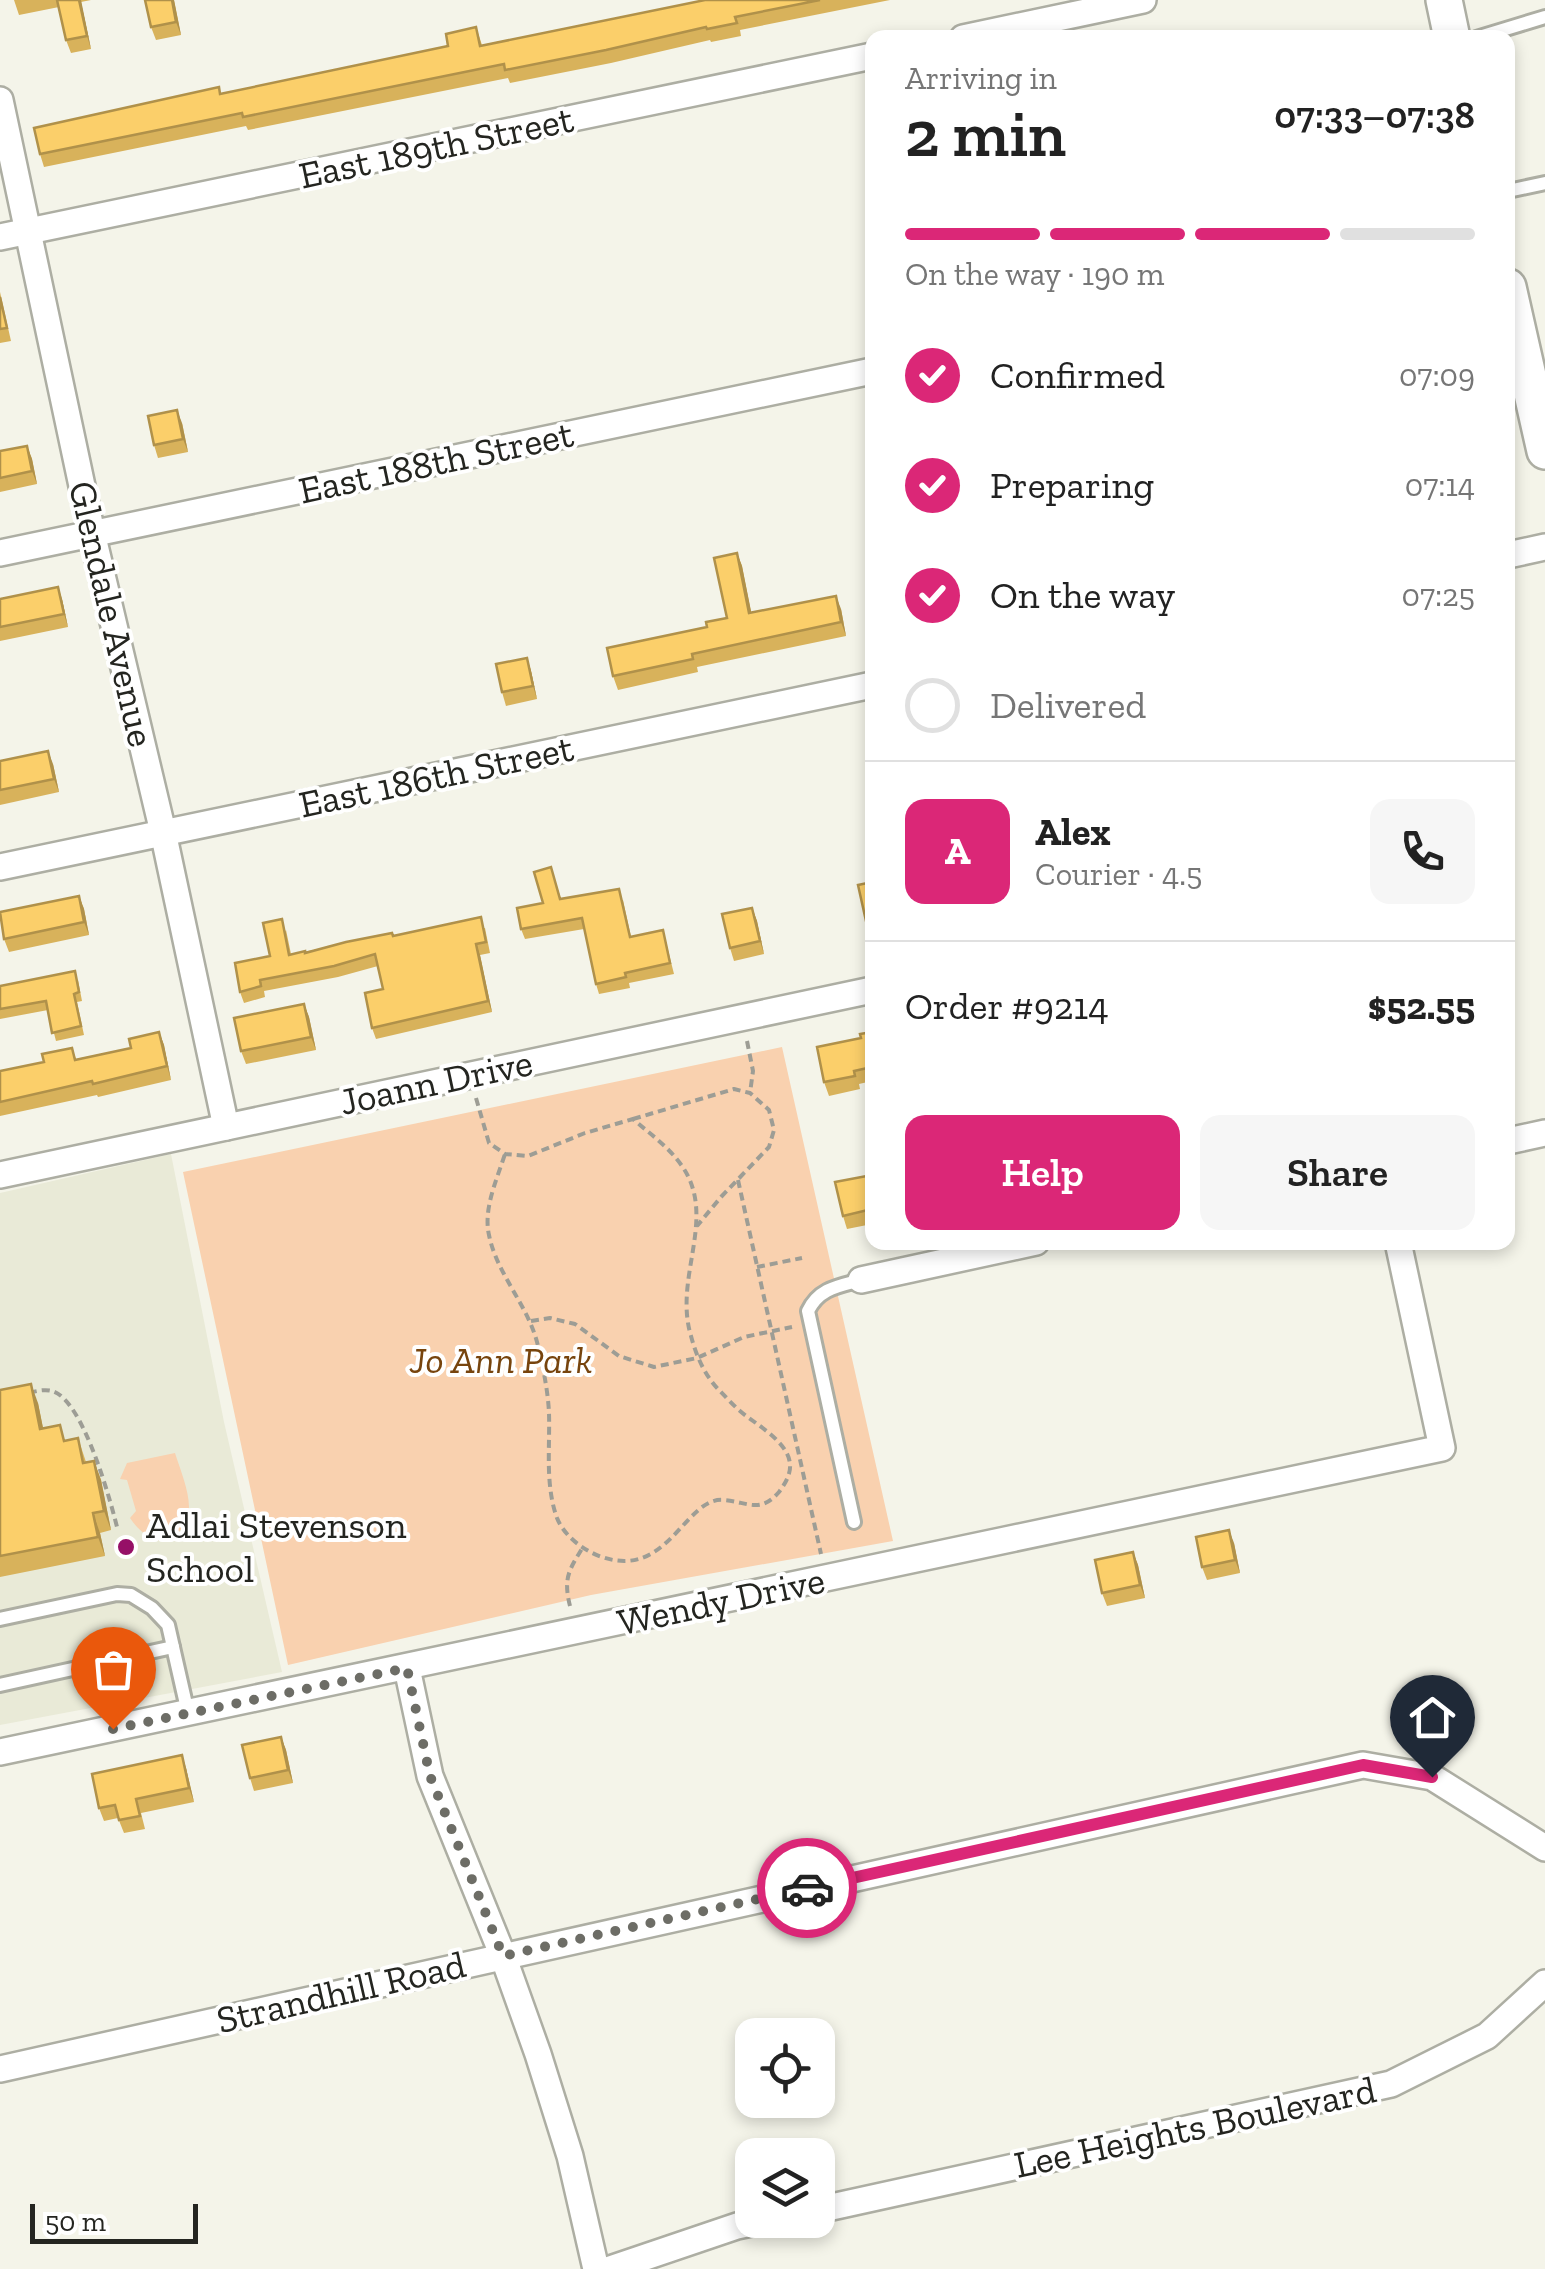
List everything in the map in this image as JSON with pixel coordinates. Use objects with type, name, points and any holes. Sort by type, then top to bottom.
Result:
[{"type":"main road","points":[[1444,0],[1450,30]]},
{"type":"main road","points":[[1515,310],[1539,391],[1545,451]]},
{"type":"street","points":[[1001,30],[1144,0]]},
{"type":"street","name":"East 189th Street","points":[[0,238],[865,57]]},
{"type":"street","name":"Glendale Avenue","points":[[0,100],[92,533],[163,832],[226,1127]]},
{"type":"street","name":"East 188th Street","points":[[0,553],[865,372]]},
{"type":"street","points":[[1515,554],[1545,548]]},
{"type":"street","name":"East 186th Street","points":[[0,867],[865,687]]},
{"type":"street","name":"Joann Drive","points":[[0,1175],[865,991]]},
{"type":"street","points":[[1515,1140],[1545,1134]]},
{"type":"street","points":[[862,1280],[999,1250]]},
{"type":"street","name":"Wendy Drive","points":[[0,1752],[1442,1448],[1400,1250]]},
{"type":"street","points":[[407,1668],[430,1776],[503,1956],[570,2156],[596,2269]]},
{"type":"street","name":"Strandhill Road","points":[[0,2069],[1363,1765],[1432,1777],[1545,1848]]},
{"type":"street","name":"Lee Heights Boulevard","points":[[835,2206],[1391,2084],[1487,2036],[1545,1984]]},
{"type":"street","points":[[610,2269],[735,2227]]},
{"type":"lane","points":[[1504,30],[1545,18]]},
{"type":"lane","points":[[1515,189],[1545,183]]},
{"type":"lane","points":[[854,1522],[808,1311],[826,1289],[862,1280]]},
{"type":"lane","points":[[0,1619],[117,1594],[131,1595],[152,1608],[168,1625],[188,1713]]},
{"type":"lane","points":[[0,1685],[173,1647]]},
{"type":"path","points":[[747,1041],[753,1071],[750,1092]]},
{"type":"path","points":[[476,1098],[489,1142],[505,1154],[528,1156],[633,1118],[734,1089],[750,1092],[769,1110],[774,1130],[768,1147],[697,1226]]},
{"type":"path","points":[[505,1154],[488,1212],[488,1233],[498,1262],[531,1321],[538,1345],[549,1407],[551,1498],[559,1524],[572,1540],[601,1557],[624,1561],[648,1555],[667,1544],[704,1504],[720,1499],[750,1506],[769,1502],[783,1487],[791,1469],[789,1458],[767,1429],[741,1412],[697,1358],[688,1329],[685,1296],[697,1226],[693,1189],[670,1150],[633,1118]]},
{"type":"path","points":[[738,1180],[822,1558]]},
{"type":"path","points":[[758,1267],[802,1258]]},
{"type":"path","points":[[531,1321],[550,1318],[575,1324],[618,1356],[654,1367],[697,1358],[744,1337],[799,1326]]},
{"type":"path","points":[[19,1395],[50,1390],[64,1396],[105,1479],[118,1531]]},
{"type":"path","points":[[571,1610],[566,1588],[568,1572],[583,1547]]},
{"type":"shaded area","name":"Adlai Stevenson School","points":[[171,1154],[224,1422],[282,1672],[0,1725],[0,1193]]},
{"type":"green space","name":"Jo Ann Park","points":[[782,1047],[893,1541],[591,1595],[288,1665],[183,1172]]},
{"type":"green space","points":[[175,1453],[189,1510],[175,1536],[161,1541],[140,1530],[130,1518],[136,1511],[127,1480],[120,1479],[127,1463]]},
{"type":"building","points":[[57,0],[79,0],[87,36],[66,40]]},
{"type":"building","points":[[145,0],[172,0],[176,22],[151,27]]},
{"type":"building","points":[[705,0],[820,0],[735,17],[737,23],[505,70],[504,64],[40,154],[34,128],[219,87],[220,94],[448,46],[446,34],[476,27],[480,46]]},
{"type":"building","points":[[0,297],[7,328],[0,329]]},
{"type":"building","points":[[177,410],[183,439],[154,445],[148,416]]},
{"type":"building","points":[[27,446],[32,471],[0,478],[0,451]]},
{"type":"building","points":[[737,553],[749,613],[836,596],[841,622],[692,654],[693,659],[613,676],[607,648],[707,627],[706,622],[727,618],[714,558]]},
{"type":"building","points":[[58,587],[64,614],[0,627],[0,599]]},
{"type":"building","points":[[527,658],[533,686],[502,692],[496,664]]},
{"type":"building","points":[[48,751],[54,779],[0,790],[0,761]]},
{"type":"building","points":[[551,867],[560,899],[619,889],[630,937],[663,930],[670,963],[596,984],[582,918],[521,929],[517,908],[543,903],[534,872]]},
{"type":"building","points":[[865,884],[865,916],[858,885]]},
{"type":"building","points":[[79,896],[84,922],[4,939],[0,912]]},
{"type":"building","points":[[752,908],[760,941],[730,948],[722,914]]},
{"type":"building","points":[[481,917],[486,942],[476,944],[488,1001],[372,1028],[365,993],[383,989],[375,954],[260,980],[261,986],[240,992],[235,963],[270,956],[263,923],[282,919],[289,955]]},
{"type":"building","points":[[75,971],[79,992],[74,994],[81,1026],[52,1033],[46,1001],[0,1009],[0,986]]},
{"type":"building","points":[[304,1004],[311,1037],[241,1051],[234,1018]]},
{"type":"building","points":[[159,1032],[167,1066],[0,1102],[0,1071],[44,1062],[42,1054],[72,1048],[75,1060],[131,1048],[129,1039]]},
{"type":"building","points":[[865,1033],[865,1069],[854,1071],[855,1076],[824,1082],[817,1047],[861,1038],[860,1034]]},
{"type":"building","points":[[865,1176],[865,1211],[843,1216],[835,1182]]},
{"type":"building","points":[[31,1384],[40,1429],[60,1425],[64,1441],[78,1438],[83,1463],[94,1461],[104,1511],[93,1513],[98,1537],[0,1556],[0,1390]]},
{"type":"building","points":[[1229,1530],[1235,1560],[1202,1567],[1196,1537]]},
{"type":"building","points":[[1133,1552],[1140,1585],[1102,1593],[1095,1560]]},
{"type":"building","points":[[281,1737],[288,1770],[250,1778],[242,1745]]},
{"type":"building","points":[[182,1755],[189,1788],[136,1799],[140,1816],[119,1820],[115,1805],[99,1808],[92,1774]]},
{"type":"way so far","points":[[113,1729],[407,1668],[430,1776],[503,1956],[807,1888]]},
{"type":"place","name":"Adlai Stevenson School","points":[[126,1547]]},
{"type":"route","points":[[807,1888],[1363,1765],[1432,1777]]}]
